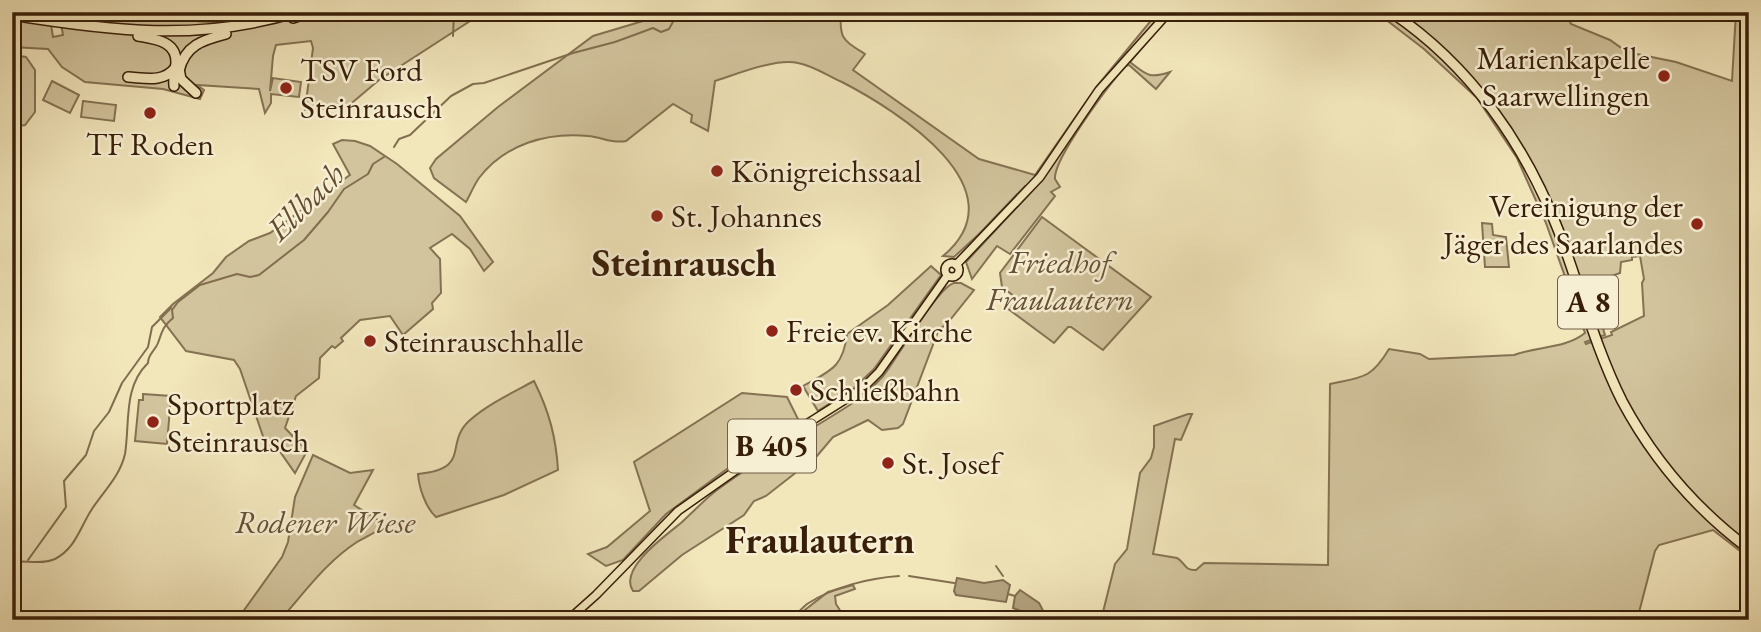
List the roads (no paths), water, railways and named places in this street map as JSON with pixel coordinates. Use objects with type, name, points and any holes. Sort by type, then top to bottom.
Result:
[{"type":"highway","name":"A 8","points":[[1391,12],[1455,66],[1511,134],[1547,204],[1607,368],[1629,413],[1655,454],[1678,483],[1710,516],[1748,547]]},
{"type":"highway","name":"A 8","points":[[1400,12],[1464,68],[1515,131],[1552,202],[1599,332],[1628,400],[1646,431],[1682,480],[1748,547]]},
{"type":"highway","points":[[12,15],[97,28],[162,32],[245,26],[303,13]]},
{"type":"highway","points":[[128,77],[161,78],[177,69],[192,46],[205,39],[264,27],[303,13]]},
{"type":"highway","points":[[12,20],[162,41],[172,48],[181,79],[196,93]]},
{"type":"highway","points":[[139,36],[226,34]]},
{"type":"main road","name":"B 405","points":[[568,620],[678,511],[759,454],[852,397],[879,372],[947,276],[957,274],[959,270],[956,265],[1040,177],[1099,90],[1169,12]]},
{"type":"waterway","points":[[453,36],[454,12]]},
{"type":"waterway","name":"Ellbach","points":[[394,147],[399,139],[410,135],[451,96],[473,84],[484,83],[653,28],[661,32],[669,29],[674,20],[698,12]]},
{"type":"waterway","name":"Ellbach","points":[[12,562],[45,562],[62,554],[73,543],[92,509],[116,476],[125,454],[131,394],[165,327],[173,318],[172,310],[178,302],[200,285],[237,274],[250,277],[259,275],[304,240],[344,189],[368,174],[373,164],[384,157]]},
{"type":"waterway","points":[[28,560],[66,507],[64,481],[86,455],[94,431],[109,412],[122,383],[148,347],[152,327],[171,308]]},
{"type":"waterway","points":[[996,566],[1003,576]]},
{"type":"waterway","points":[[790,620],[807,604],[840,588],[899,576]]},
{"type":"waterway","points":[[909,576],[954,583]]},
{"type":"waterway","points":[[1008,594],[1015,596]]},
{"type":"waterway","points":[[1103,620],[1169,612],[1183,620]]},
{"type":"place","name":"Marienkapelle Saarwellingen","points":[[1664,76]]},
{"type":"place","name":"TSV Ford Steinrausch","points":[[286,88]]},
{"type":"place","name":"TF Roden","points":[[150,113]]},
{"type":"place","name":"Königreichssaal","points":[[717,171]]},
{"type":"place","name":"St. Johannes","points":[[657,216]]},
{"type":"place","name":"Vereinigung der Jäger des Saarlandes","points":[[1697,224]]},
{"type":"place","name":"Freie ev. Kirche","points":[[772,331]]},
{"type":"place","name":"Steinrauschhalle","points":[[370,341]]},
{"type":"place","name":"Schließbahn","points":[[796,390]]},
{"type":"place","name":"Sportplatz Steinrausch","points":[[153,422]]},
{"type":"place","name":"St. Josef","points":[[888,463]]},
{"type":"district","name":"Steinrausch","points":[[684,263]]},
{"type":"district","name":"Fraulautern","points":[[820,540]]},
{"type":"park label","name":"Friedhof Fraulautern","points":[[1060,280]]},
{"type":"park label","name":"Rodener Wiese","points":[[325,522]]}]
